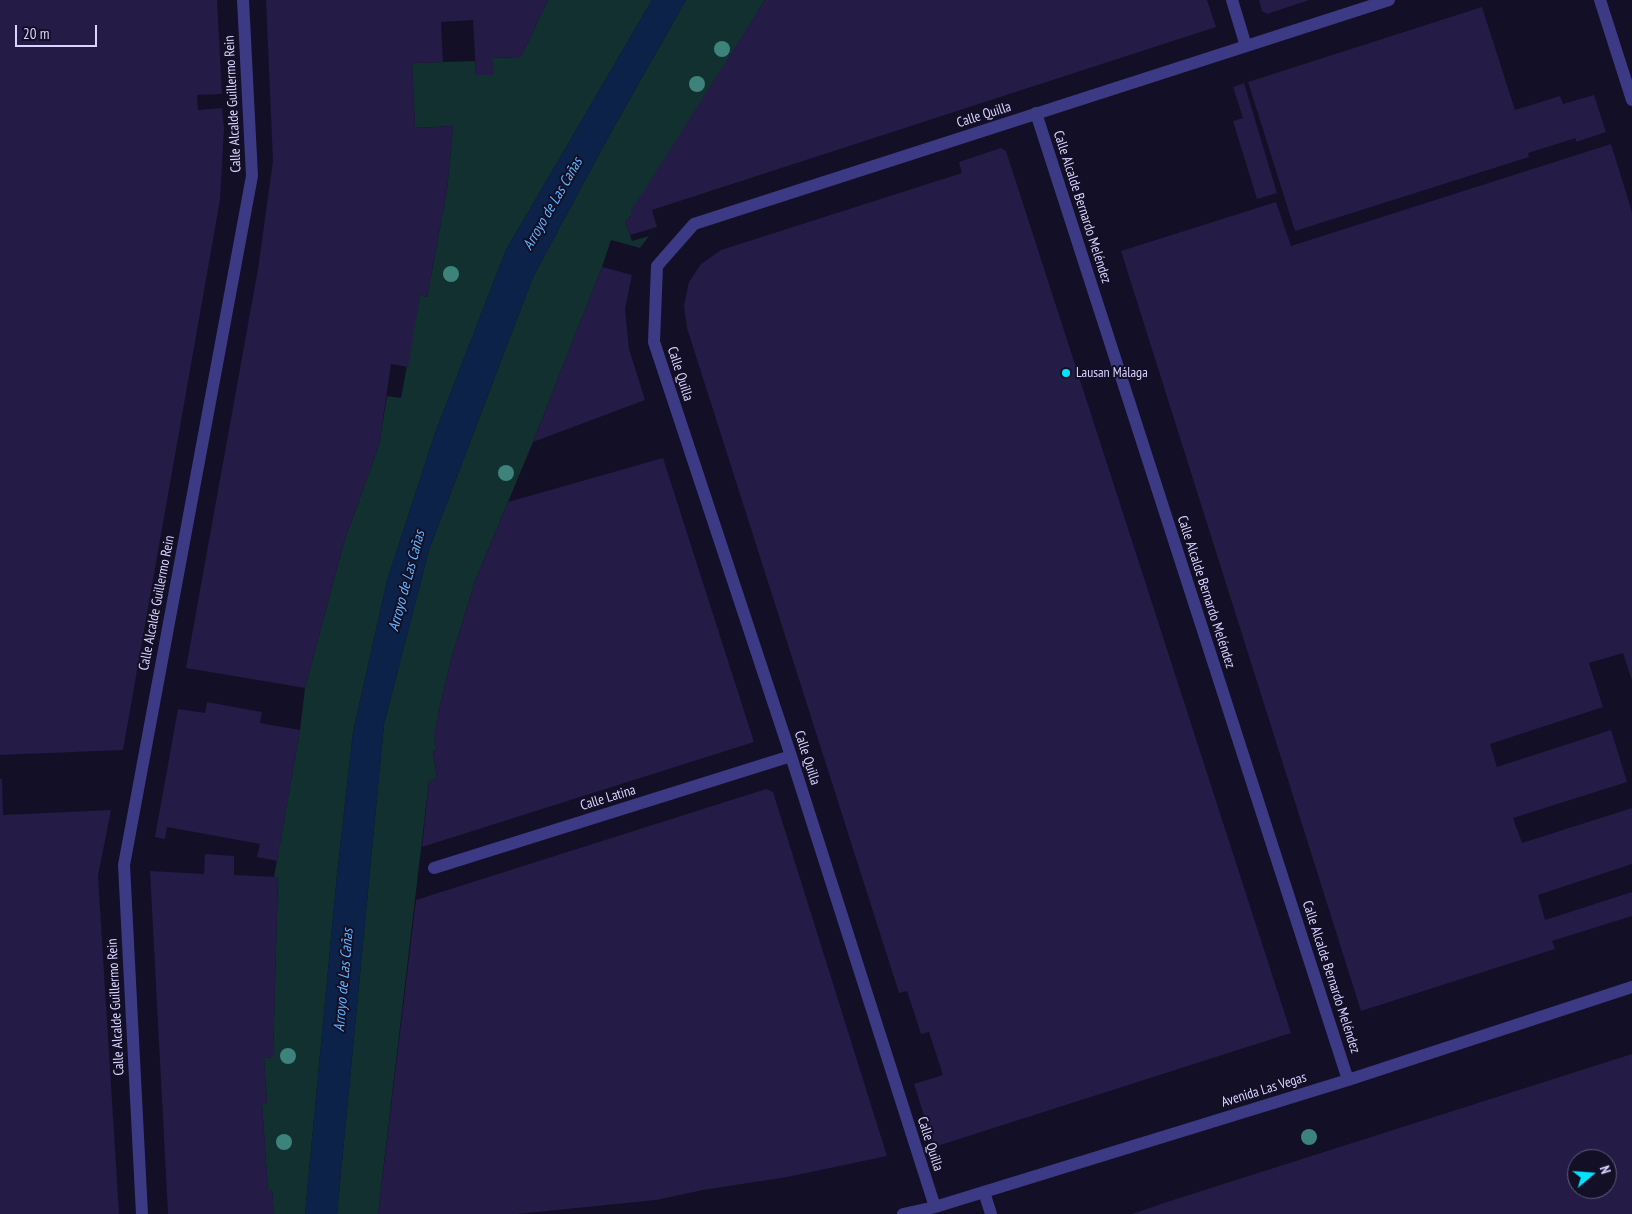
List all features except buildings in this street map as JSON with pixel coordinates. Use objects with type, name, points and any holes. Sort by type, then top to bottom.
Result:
[{"type":"street","name":"Calle Alcalde Guillermo Rein","points":[[142,1214],[124,865],[252,176],[243,0]]},
{"type":"street","points":[[1232,0],[1246,46]]},
{"type":"street","name":"Calle Quilla","points":[[929,1210],[791,756],[654,342],[657,266],[694,224],[1389,0]]},
{"type":"street","points":[[1600,0],[1632,100]]},
{"type":"street","name":"Calle Alcalde Bernardo Meléndez","points":[[1036,114],[1348,1080]]},
{"type":"street","name":"Calle Latina","points":[[434,868],[791,756]]},
{"type":"street","name":"Avenida Las Vegas","points":[[904,1214],[929,1210],[1348,1080],[1632,987]]},
{"type":"street","points":[[984,1192],[991,1214]]},
{"type":"green space","points":[[548,0],[652,0],[506,250],[435,433],[387,581],[353,732],[337,875],[305,1214],[274,1214],[272,1190],[268,1190],[262,1104],[267,1104],[264,1058],[273,1057],[278,877],[274,877],[300,730],[305,688],[344,542],[379,445],[387,396],[401,398],[420,295],[427,297],[447,190],[453,126],[415,128],[412,63],[475,61],[476,75],[493,75],[492,58],[521,57]]},
{"type":"green space","points":[[686,0],[765,0],[631,216],[625,221],[632,241],[649,236],[640,248],[611,240],[533,442],[475,581],[452,656],[438,714],[436,740],[434,741],[437,749],[433,751],[437,779],[429,781],[378,1214],[337,1214],[384,724],[429,550],[533,277],[610,134]]},
{"type":"water","name":"Arroyo de Las Cañas","points":[[652,0],[686,0],[610,134],[533,277],[429,550],[384,724],[337,1214],[305,1214],[337,875],[353,732],[387,581],[435,433],[506,250]]},
{"type":"place","name":"Lausan Málaga","points":[[1066,373]]}]
